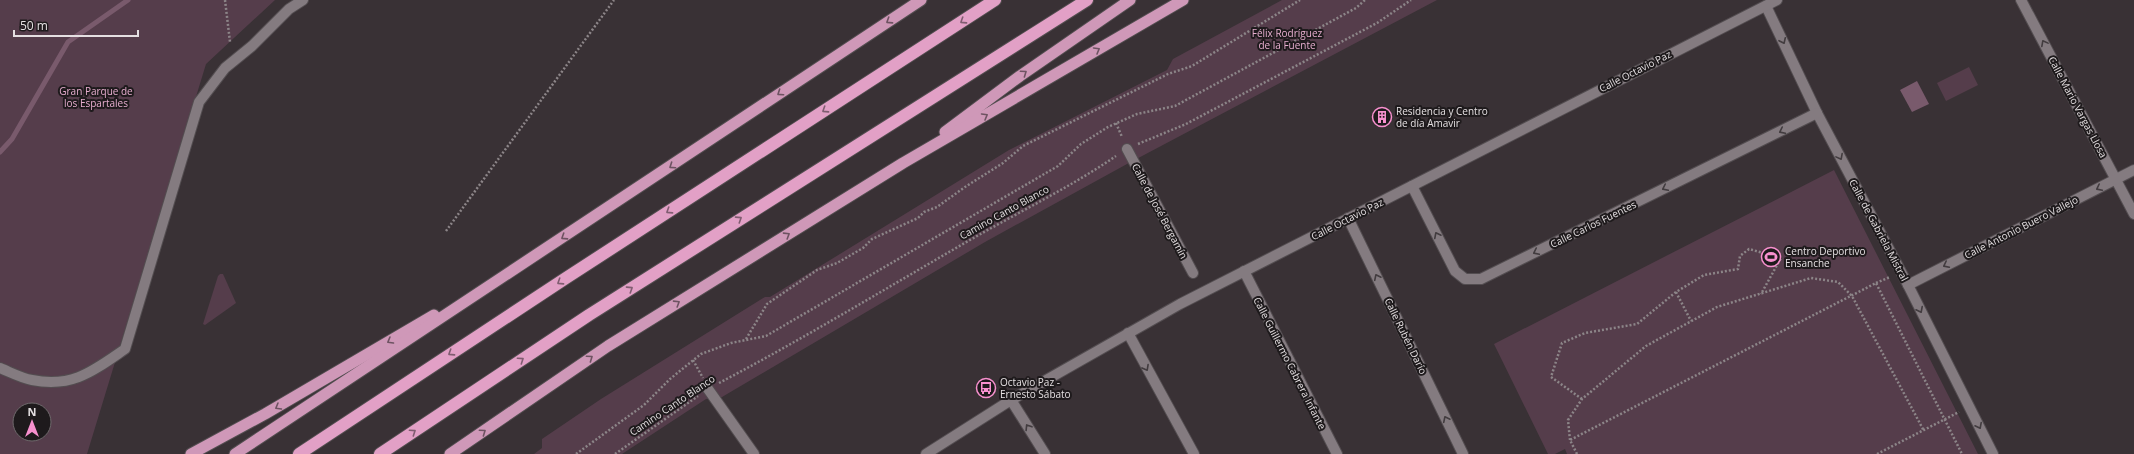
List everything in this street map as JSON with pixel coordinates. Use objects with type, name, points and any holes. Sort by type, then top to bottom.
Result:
[{"type":"highway","points":[[235,454],[921,0]]},
{"type":"highway","points":[[299,454],[566,278],[996,0]]},
{"type":"highway","points":[[380,454],[589,315],[1087,0]]},
{"type":"highway","points":[[903,164],[1020,76],[1130,0]]},
{"type":"highway","points":[[450,454],[608,346],[903,164],[1183,0]]},
{"type":"highway","points":[[191,454],[265,414],[545,250]]},
{"type":"street","points":[[0,368],[31,380],[72,381],[90,373],[125,349],[199,102],[225,68],[252,46],[289,9],[302,0]]},
{"type":"street","name":"Calle Octavio Paz","points":[[926,454],[1011,400],[1180,304],[1777,0]]},
{"type":"street","name":"Calle Mario Vargas Llosa","points":[[2022,0],[2134,214]]},
{"type":"street","name":"Calle de Gabriela Mistral","points":[[1766,6],[1817,113],[1908,285],[1993,454]]},
{"type":"street","name":"Calle Carlos Fuentes","points":[[1412,186],[1456,270],[1465,278],[1481,279],[1817,113]]},
{"type":"street","name":"Calle de José Bergamín","points":[[1127,149],[1193,273]]},
{"type":"street","name":"Calle Antonio Buero Vallejo","points":[[1908,285],[2134,170]]},
{"type":"street","name":"Calle Rubén Darío","points":[[1348,218],[1463,454]]},
{"type":"street","name":"Calle Guillermo Cabrera Infante","points":[[1244,271],[1336,454]]},
{"type":"street","points":[[1128,333],[1194,454]]},
{"type":"street","points":[[708,389],[754,454]]},
{"type":"street","points":[[1011,400],[1045,454]]},
{"type":"path","points":[[225,0],[230,42]]},
{"type":"path","points":[[446,231],[614,0]]},
{"type":"path","points":[[746,340],[767,304],[817,270],[837,263],[863,248],[872,239],[918,218],[924,212],[937,207],[964,187],[1003,164],[1023,146],[1168,74],[1192,66],[1300,0]]},
{"type":"path","points":[[576,454],[644,405],[670,379],[701,354],[746,340],[766,336],[1058,166],[1081,144],[1108,126],[1137,114],[1175,106],[1356,8],[1365,0]]},
{"type":"path","name":"Camino Canto Blanco","points":[[615,454],[708,389],[777,352],[1096,169],[1127,149],[1186,124],[1377,23],[1411,0]]},
{"type":"path","points":[[1582,398],[1551,377],[1562,343],[1585,333],[1637,324],[1676,292],[1704,275],[1738,269],[1740,256],[1749,249],[1781,258],[1761,294]]},
{"type":"path","points":[[1570,440],[1891,276]]},
{"type":"path","points":[[1577,454],[1570,440],[1568,420],[1582,398],[1646,346],[1717,308],[1811,278],[1838,282],[1852,296],[1924,430]]},
{"type":"path","points":[[1876,284],[1962,454]]},
{"type":"path","points":[[1676,292],[1691,321]]},
{"type":"path","points":[[693,360],[708,389]]},
{"type":"path","points":[[1877,454],[1959,412]]},
{"type":"green space","name":"Gran Parque de los Espartales","points":[[0,0],[275,0],[206,64],[87,454],[0,454]]},
{"type":"green space","name":"Félix Rodríguez de la Fuente","points":[[1282,0],[1437,0],[1127,164],[985,242],[722,397],[706,399],[622,454],[534,454],[542,448],[542,439],[601,399],[765,297],[770,297],[1009,150],[1167,70],[1173,59]]},
{"type":"green space","points":[[1969,67],[1978,85],[1946,101],[1937,83]]},
{"type":"green space","name":"Centro Deportivo Ensanche","points":[[1834,170],[1978,454],[1567,454],[1565,449],[1555,454],[1548,454],[1494,344]]},
{"type":"green space","points":[[223,274],[236,303],[205,325],[203,324],[218,276]]},
{"type":"shaded area","points":[[1917,81],[1929,104],[1912,112],[1900,90]]},
{"type":"waterway","points":[[0,152],[12,139],[68,42],[128,0]]},
{"type":"place","name":"Residencia y Centro de día Amavir","points":[[1382,117]]},
{"type":"place","name":"Centro Deportivo Ensanche","points":[[1771,257]]},
{"type":"place","name":"Octavio Paz - Ernesto Sábato","points":[[986,388]]}]
